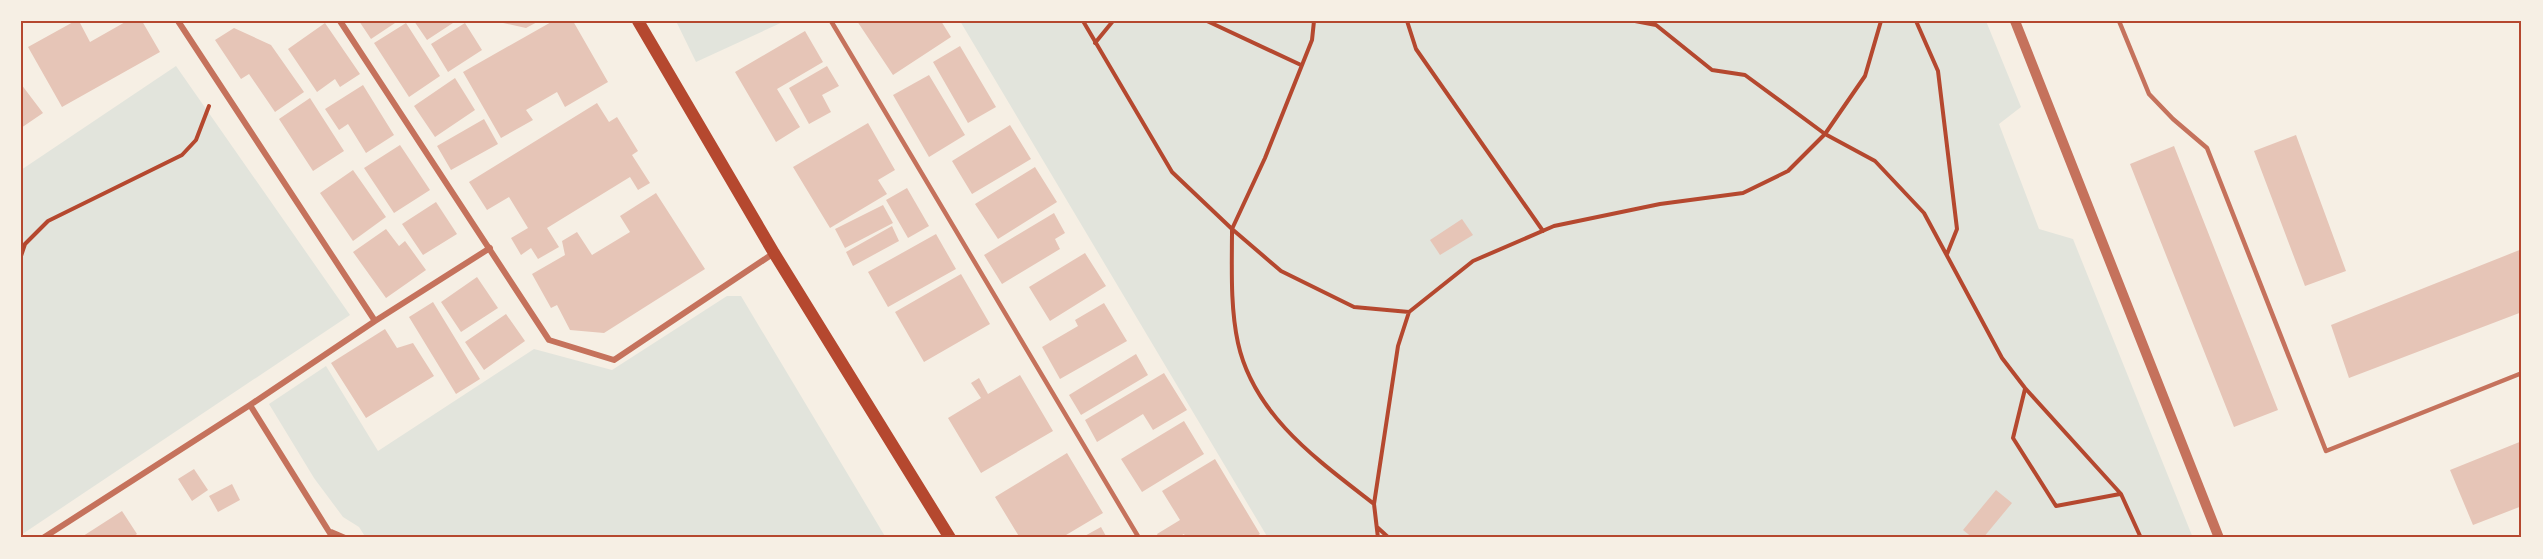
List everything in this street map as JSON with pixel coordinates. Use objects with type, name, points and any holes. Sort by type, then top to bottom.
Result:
[{"type":"main road","points":[[638,21],[774,252],[950,538]]},
{"type":"street","points":[[178,21],[375,321]]},
{"type":"street","points":[[340,21],[549,340],[614,360],[774,252]]},
{"type":"street","points":[[2015,21],[2219,538]]},
{"type":"street","points":[[43,538],[490,248]]},
{"type":"street","points":[[250,405],[332,535],[345,538]]},
{"type":"lane","points":[[831,21],[1139,538]]},
{"type":"lane","points":[[2119,21],[2149,94],[2173,119],[2207,148],[2326,451],[2522,373]]},
{"type":"path","points":[[1083,21],[1172,172],[1232,229],[1281,271],[1354,307],[1409,312]]},
{"type":"path","points":[[1095,43],[1113,21]]},
{"type":"path","points":[[1207,21],[1301,65]]},
{"type":"path","points":[[1314,21],[1311,40],[1265,158],[1232,229],[1232,273],[1238,342],[1254,386],[1279,422],[1301,445],[1374,504]]},
{"type":"path","points":[[1407,21],[1416,49],[1543,231]]},
{"type":"path","points":[[1635,21],[1656,25],[1712,70],[1745,75],[1825,134],[1875,161],[1924,213],[2002,358],[2025,388],[2121,494],[2141,538]]},
{"type":"path","points":[[1378,538],[1374,504],[1398,346],[1409,312],[1473,261],[1543,231],[1660,204],[1743,193],[1788,171],[1825,134],[1866,76],[1881,21]]},
{"type":"path","points":[[1916,21],[1938,71],[1940,82],[1957,229],[1947,254]]},
{"type":"path","points":[[21,256],[25,244],[48,221],[182,155],[196,140],[211,100]]},
{"type":"path","points":[[2025,388],[2013,438],[2056,506],[2121,494]]},
{"type":"path","points":[[1377,527],[1389,538]]},
{"type":"shaded area","points":[[676,21],[785,21],[696,62]]},
{"type":"shaded area","points":[[960,21],[1986,21],[2021,107],[1999,124],[2039,229],[2073,239],[2193,538],[1268,538]]},
{"type":"shaded area","points":[[176,66],[350,315],[21,535],[21,170]]},
{"type":"shaded area","points":[[727,296],[741,296],[886,538],[366,538],[359,527],[343,517],[314,478],[269,404],[326,366],[378,451],[534,349],[612,370]]},
{"type":"building","points":[[75,21],[79,21],[90,42],[127,21],[142,21],[160,52],[62,107],[28,47]]},
{"type":"building","points":[[359,21],[398,21],[371,39]]},
{"type":"building","points":[[414,21],[456,21],[427,40]]},
{"type":"building","points":[[494,21],[539,21],[526,28]]},
{"type":"building","points":[[553,21],[573,21],[608,82],[565,107],[557,92],[526,110],[533,120],[501,138],[463,72]]},
{"type":"building","points":[[857,21],[941,21],[951,37],[893,75]]},
{"type":"building","points":[[325,23],[360,74],[340,87],[335,79],[317,92],[288,49]]},
{"type":"building","points":[[406,23],[440,76],[409,97],[374,43]]},
{"type":"building","points":[[465,23],[482,50],[448,72],[431,44]]},
{"type":"building","points":[[234,28],[271,45],[304,92],[275,112],[249,74],[241,79],[215,40]]},
{"type":"building","points":[[805,31],[823,62],[777,89],[800,127],[776,142],[735,72]]},
{"type":"building","points":[[960,46],[996,107],[968,123],[933,62]]},
{"type":"building","points":[[827,66],[839,86],[822,95],[831,112],[809,124],[789,88]]},
{"type":"building","points":[[929,75],[965,135],[929,157],[893,95]]},
{"type":"building","points":[[455,78],[475,110],[435,137],[414,106]]},
{"type":"building","points":[[21,84],[43,113],[21,128]]},
{"type":"building","points":[[363,85],[394,135],[366,153],[348,124],[339,130],[325,109]]},
{"type":"building","points":[[310,98],[344,151],[313,171],[279,119]]},
{"type":"building","points":[[597,103],[609,122],[617,117],[638,151],[632,155],[650,183],[638,190],[630,177],[547,228],[559,247],[538,259],[531,248],[521,255],[511,238],[528,228],[509,197],[487,210],[469,182]]},
{"type":"building","points":[[484,119],[498,144],[451,170],[437,146]]},
{"type":"building","points":[[868,123],[895,170],[878,180],[887,194],[830,228],[793,167]]},
{"type":"building","points":[[1010,125],[1031,159],[972,194],[952,161]]},
{"type":"building","points":[[2296,135],[2346,271],[2305,286],[2254,151]]},
{"type":"building","points":[[400,145],[430,190],[394,213],[364,168]]},
{"type":"building","points":[[2174,146],[2278,410],[2234,427],[2130,164]]},
{"type":"building","points":[[1035,167],[1057,202],[998,239],[975,204]]},
{"type":"building","points":[[353,170],[386,217],[353,241],[320,193]]},
{"type":"building","points":[[907,188],[929,226],[908,238],[886,200]]},
{"type":"building","points":[[656,193],[705,269],[604,333],[570,330],[557,305],[551,308],[532,274],[565,255],[562,241],[577,232],[592,255],[630,232],[620,216]]},
{"type":"building","points":[[436,202],[457,234],[423,255],[402,224]]},
{"type":"building","points":[[883,205],[893,223],[845,248],[835,229]]},
{"type":"building","points":[[1054,213],[1065,233],[1055,239],[1060,249],[1002,284],[984,255]]},
{"type":"building","points":[[1462,219],[1473,235],[1440,255],[1430,240]]},
{"type":"building","points":[[892,226],[899,241],[853,266],[846,252]]},
{"type":"building","points":[[386,229],[399,246],[405,241],[426,270],[386,298],[353,252]]},
{"type":"building","points":[[936,234],[956,269],[888,307],[868,272]]},
{"type":"building","points":[[2522,249],[2522,312],[2349,378],[2331,325]]},
{"type":"building","points":[[1085,253],[1106,286],[1050,321],[1029,287]]},
{"type":"building","points":[[961,274],[990,324],[924,362],[895,312]]},
{"type":"building","points":[[477,277],[498,308],[461,332],[441,302]]},
{"type":"building","points":[[433,302],[480,379],[456,394],[409,317]]},
{"type":"building","points":[[1104,303],[1127,341],[1060,379],[1042,347],[1078,326],[1075,320]]},
{"type":"building","points":[[506,314],[525,341],[484,370],[465,342]]},
{"type":"building","points":[[385,329],[397,348],[413,343],[434,376],[366,418],[331,363]]},
{"type":"building","points":[[1136,354],[1148,375],[1081,415],[1069,395]]},
{"type":"building","points":[[1164,373],[1187,410],[1153,430],[1143,414],[1097,442],[1085,420]]},
{"type":"building","points":[[1020,375],[1053,431],[981,473],[948,418],[981,398],[971,383],[979,378],[988,394]]},
{"type":"building","points":[[1184,421],[1204,454],[1142,492],[1121,459]]},
{"type":"building","points":[[2522,441],[2522,506],[2473,525],[2450,470]]},
{"type":"building","points":[[1067,453],[1103,513],[1061,538],[1020,538],[995,497]]},
{"type":"building","points":[[1215,459],[1260,534],[1254,538],[1186,538],[1184,534],[1177,538],[1159,538],[1157,534],[1180,520],[1162,491]]},
{"type":"building","points":[[194,469],[208,490],[192,501],[178,479]]},
{"type":"building","points":[[232,484],[240,500],[218,512],[209,496]]},
{"type":"building","points":[[1996,490],[2012,503],[1983,538],[1973,538],[1963,530]]},
{"type":"building","points":[[122,511],[137,534],[131,538],[80,538]]},
{"type":"building","points":[[1101,527],[1107,538],[1081,538]]}]
